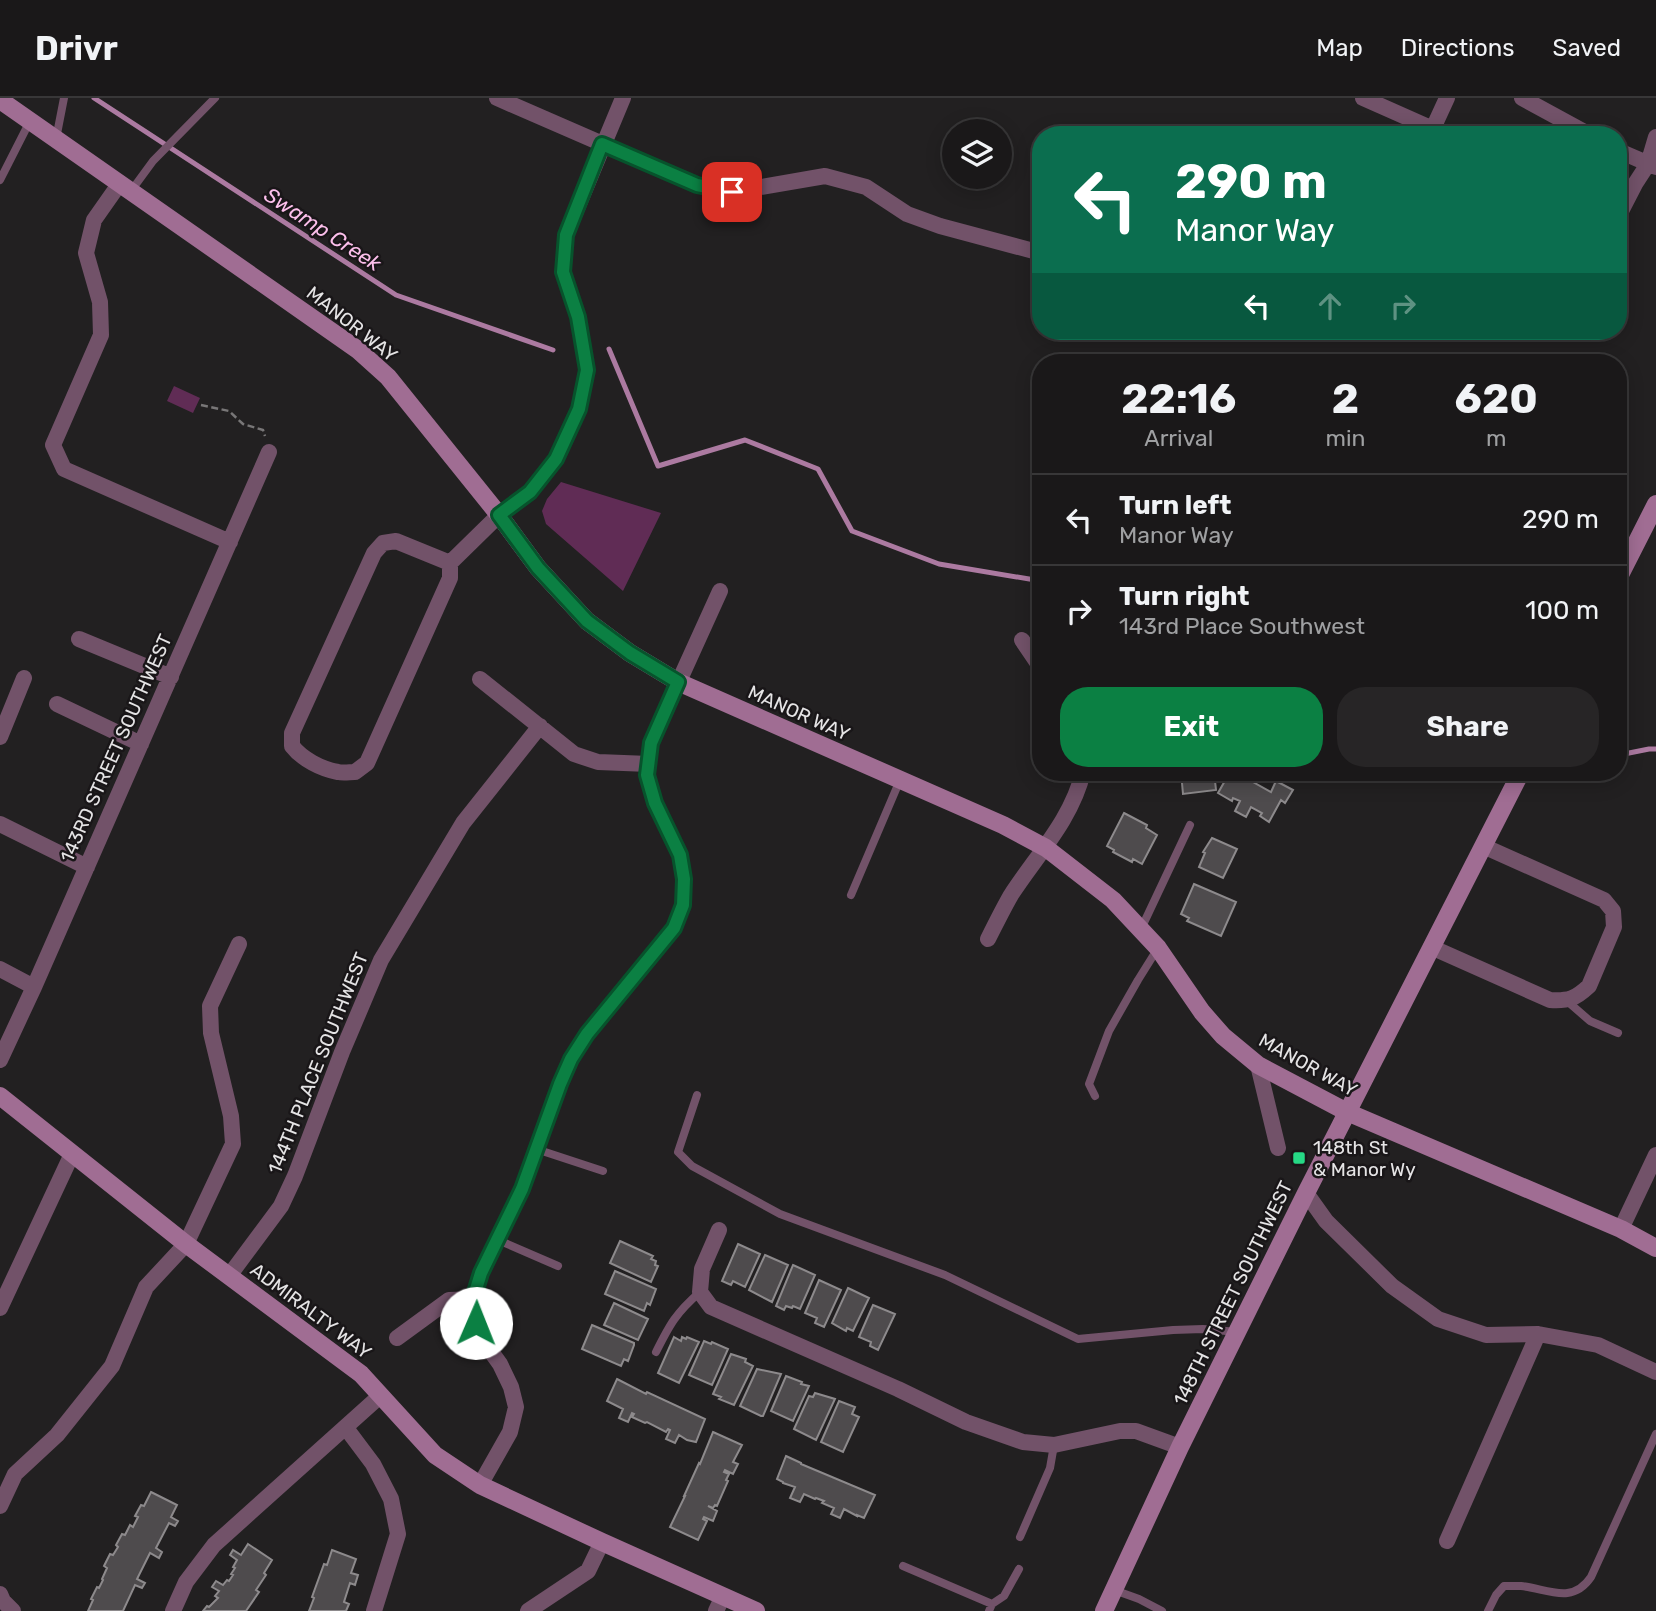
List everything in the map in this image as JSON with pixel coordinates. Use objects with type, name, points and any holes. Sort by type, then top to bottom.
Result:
[{"type":"street","points":[[497,98],[697,185],[732,192],[825,176],[866,187],[907,214],[940,226],[1032,251]]},
{"type":"street","points":[[450,563],[396,541],[383,543],[374,553],[292,733],[292,746],[298,754],[336,772],[355,772],[367,763],[450,578],[450,563],[499,515],[530,492],[556,459],[579,409],[587,370],[578,317],[563,272],[566,235],[623,98]]},
{"type":"street","points":[[1363,98],[1419,126]]},
{"type":"street","points":[[1434,126],[1447,98]]},
{"type":"street","points":[[1522,98],[1572,126]]},
{"type":"street","name":"MANOR WAY","points":[[0,100],[358,350],[388,377],[538,568],[587,621],[630,653],[678,682],[1003,825],[1046,848],[1113,900],[1142,929],[1202,1012],[1223,1036],[1258,1065],[1347,1112],[1621,1229],[1656,1248]]},
{"type":"street","points":[[1627,198],[1634,184],[1652,166],[1656,137]]},
{"type":"street","points":[[1627,155],[1652,166]]},
{"type":"street","points":[[125,187],[94,220],[86,253],[100,302],[101,335],[53,445],[64,470],[230,542]]},
{"type":"street","name":"143RD STREET SOUTHWEST","points":[[0,1060],[270,453]]},
{"type":"street","points":[[1627,561],[1656,504]]},
{"type":"street","points":[[480,1485],[510,1432],[516,1407],[511,1387],[476,1323],[473,1299],[481,1273],[522,1189],[571,1059],[587,1034],[674,928],[683,905],[684,879],[680,855],[655,803],[647,775],[651,743],[720,590]]},
{"type":"street","points":[[79,639],[171,677]]},
{"type":"street","points":[[1022,640],[1032,655]]},
{"type":"street","points":[[0,737],[24,678]]},
{"type":"street","points":[[480,679],[574,754],[598,762],[649,764]]},
{"type":"street","points":[[57,704],[141,744]]},
{"type":"street","name":"144TH PLACE SOUTHWEST","points":[[229,1276],[281,1206],[381,960],[463,823],[540,726]]},
{"type":"street","points":[[988,939],[1011,896],[1046,848],[1079,790],[1081,781]]},
{"type":"street","name":"148TH STREET SOUTHWEST","points":[[1104,1611],[1180,1447],[1306,1193],[1516,781]]},
{"type":"street","points":[[0,824],[87,867]]},
{"type":"street","points":[[1431,947],[1550,1000],[1567,1001],[1589,986],[1614,927],[1613,911],[1604,900],[1483,846]]},
{"type":"street","points":[[0,1506],[7,1471],[57,1435],[112,1366],[146,1287],[186,1244],[233,1144],[231,1116],[211,1033],[210,1006],[239,944]]},
{"type":"street","points":[[0,969],[34,987]]},
{"type":"street","points":[[1258,1065],[1278,1148]]},
{"type":"street","name":"ADMIRALTY WAY","points":[[0,1096],[186,1244],[361,1374],[435,1455],[480,1485],[602,1542],[720,1604],[756,1611]]},
{"type":"street","points":[[0,1308],[72,1154]]},
{"type":"street","points":[[1621,1229],[1656,1155]]},
{"type":"street","points":[[1306,1193],[1326,1221],[1392,1286],[1437,1319],[1486,1335],[1538,1334],[1598,1345],[1656,1372]]},
{"type":"street","points":[[719,1230],[702,1269],[700,1292],[711,1307],[898,1389],[966,1422],[1023,1442],[1054,1445],[1120,1431],[1136,1431],[1180,1447]]},
{"type":"street","points":[[397,1338],[449,1300],[473,1299]]},
{"type":"street","points":[[1447,1541],[1538,1334]]},
{"type":"street","points":[[173,1611],[186,1582],[214,1545],[380,1396]]},
{"type":"street","points":[[346,1428],[373,1464],[391,1499],[398,1534],[374,1611]]},
{"type":"street","points":[[528,1611],[588,1571],[602,1542]]},
{"type":"street","points":[[0,1594],[13,1611]]},
{"type":"lane","points":[[57,139],[64,98]]},
{"type":"lane","points":[[125,187],[215,98]]},
{"type":"lane","points":[[0,180],[30,121]]},
{"type":"lane","points":[[851,895],[900,780]]},
{"type":"lane","points":[[1142,929],[1190,825]]},
{"type":"lane","points":[[1095,1096],[1089,1084],[1109,1031],[1158,948]]},
{"type":"lane","points":[[1567,1001],[1590,1021],[1618,1033]]},
{"type":"lane","points":[[697,1095],[678,1152],[692,1166],[780,1214],[945,1275],[1078,1339],[1173,1330],[1238,1332]]},
{"type":"lane","points":[[536,1149],[603,1171]]},
{"type":"lane","points":[[498,1240],[558,1266]]},
{"type":"lane","points":[[656,1352],[670,1323],[700,1292]]},
{"type":"lane","points":[[1488,1611],[1504,1586],[1572,1593],[1585,1586],[1656,1434]]},
{"type":"lane","points":[[1020,1537],[1050,1468],[1054,1445]]},
{"type":"lane","points":[[903,1566],[990,1608],[1004,1596],[1019,1569]]},
{"type":"lane","points":[[1114,1590],[1163,1611]]},
{"type":"path","points":[[201,405],[229,411],[243,424],[263,430],[270,453]]},
{"type":"shaded area","points":[[174,386],[200,398],[193,413],[167,401]]},
{"type":"shaded area","points":[[561,482],[661,513],[623,591],[546,524],[542,511],[547,499]]},
{"type":"building","points":[[1182,781],[1215,781],[1216,790],[1183,794]]},
{"type":"building","points":[[1225,781],[1251,781],[1271,792],[1276,781],[1293,790],[1285,803],[1281,800],[1269,822],[1260,816],[1262,813],[1251,807],[1246,817],[1235,811],[1240,801],[1233,798],[1232,801],[1218,793]]},
{"type":"building","points":[[1124,813],[1147,825],[1146,828],[1157,835],[1142,864],[1133,859],[1132,862],[1107,846]]},
{"type":"building","points":[[1212,838],[1237,849],[1223,878],[1199,867],[1205,853],[1203,852]]},
{"type":"building","points":[[1194,884],[1236,902],[1221,936],[1187,921],[1189,918],[1181,914]]},
{"type":"building","points":[[620,1241],[653,1256],[651,1259],[656,1261],[655,1265],[658,1266],[651,1282],[610,1263]]},
{"type":"building","points":[[738,1244],[760,1254],[745,1287],[733,1281],[731,1285],[722,1281]]},
{"type":"building","points":[[765,1255],[788,1265],[772,1302],[749,1290]]},
{"type":"building","points":[[793,1265],[815,1275],[800,1309],[786,1306],[784,1310],[776,1306]]},
{"type":"building","points":[[615,1271],[656,1289],[650,1305],[647,1303],[644,1311],[605,1294]]},
{"type":"building","points":[[819,1280],[841,1290],[824,1327],[815,1323],[817,1318],[805,1313]]},
{"type":"building","points":[[848,1288],[869,1298],[853,1331],[847,1328],[846,1331],[832,1323]]},
{"type":"building","points":[[614,1303],[648,1319],[638,1340],[604,1325]]},
{"type":"building","points":[[873,1305],[895,1314],[878,1350],[870,1346],[871,1342],[859,1337]]},
{"type":"building","points":[[592,1325],[634,1343],[628,1361],[624,1359],[621,1366],[582,1349]]},
{"type":"building","points":[[674,1337],[681,1341],[682,1337],[687,1337],[699,1342],[679,1383],[658,1373]]},
{"type":"building","points":[[704,1341],[728,1349],[712,1385],[689,1375]]},
{"type":"building","points":[[731,1354],[746,1359],[745,1362],[753,1366],[734,1405],[713,1394]]},
{"type":"building","points":[[757,1369],[781,1374],[763,1416],[740,1406]]},
{"type":"building","points":[[786,1376],[809,1386],[793,1421],[771,1411]]},
{"type":"building","points":[[617,1379],[705,1419],[696,1442],[679,1435],[675,1443],[666,1439],[670,1430],[666,1432],[645,1423],[632,1417],[632,1413],[628,1422],[619,1418],[623,1409],[607,1401]]},
{"type":"building","points":[[815,1393],[835,1399],[816,1440],[794,1429],[809,1396],[813,1397]]},
{"type":"building","points":[[839,1401],[855,1407],[852,1414],[859,1417],[843,1452],[821,1442]]},
{"type":"building","points":[[713,1432],[742,1445],[733,1462],[738,1464],[733,1474],[725,1470],[724,1472],[729,1474],[726,1480],[728,1481],[717,1506],[708,1506],[717,1511],[713,1521],[704,1517],[707,1521],[698,1540],[670,1527]]},
{"type":"building","points":[[786,1456],[875,1495],[864,1518],[844,1509],[840,1518],[831,1514],[834,1508],[822,1503],[824,1501],[804,1494],[800,1502],[790,1498],[795,1487],[777,1479]]},
{"type":"building","points":[[151,1492],[177,1505],[171,1517],[178,1521],[175,1526],[169,1523],[156,1548],[162,1552],[159,1558],[150,1553],[137,1579],[145,1583],[142,1588],[135,1585],[123,1611],[88,1611],[93,1600],[91,1599],[103,1580],[107,1568],[104,1566],[110,1554],[113,1555],[118,1547],[116,1545],[122,1534],[125,1535],[130,1525],[133,1527],[138,1517],[135,1516]]},
{"type":"building","points":[[248,1544],[272,1560],[256,1590],[259,1592],[246,1611],[203,1611],[218,1598],[215,1596],[219,1591],[212,1587],[216,1581],[223,1585],[233,1575],[231,1574],[237,1560],[230,1555],[233,1550],[241,1555]]},
{"type":"building","points":[[332,1550],[356,1559],[351,1573],[358,1575],[355,1585],[350,1583],[344,1602],[349,1604],[346,1611],[309,1611],[324,1564],[327,1565]]},
{"type":"waterway","name":"Swamp Creek","points":[[94,98],[396,295],[553,350]]},
{"type":"waterway","name":"Swamp Creek","points":[[609,349],[658,466],[745,440],[818,469],[852,531],[939,564],[1032,580]]},
{"type":"waterway","name":"Swamp Creek","points":[[1627,753],[1656,749]]},
{"type":"place","name":"148th St & Manor Wy","points":[[1299,1158]]},
{"type":"route","points":[[476,1323],[473,1299],[481,1273],[522,1189],[571,1059],[587,1034],[674,928],[683,905],[684,879],[680,855],[655,803],[647,775],[651,743],[678,682],[630,653],[587,621],[538,568],[499,515],[530,492],[556,459],[579,409],[587,370],[578,317],[563,272],[566,235],[602,144],[697,185],[732,192]]}]
